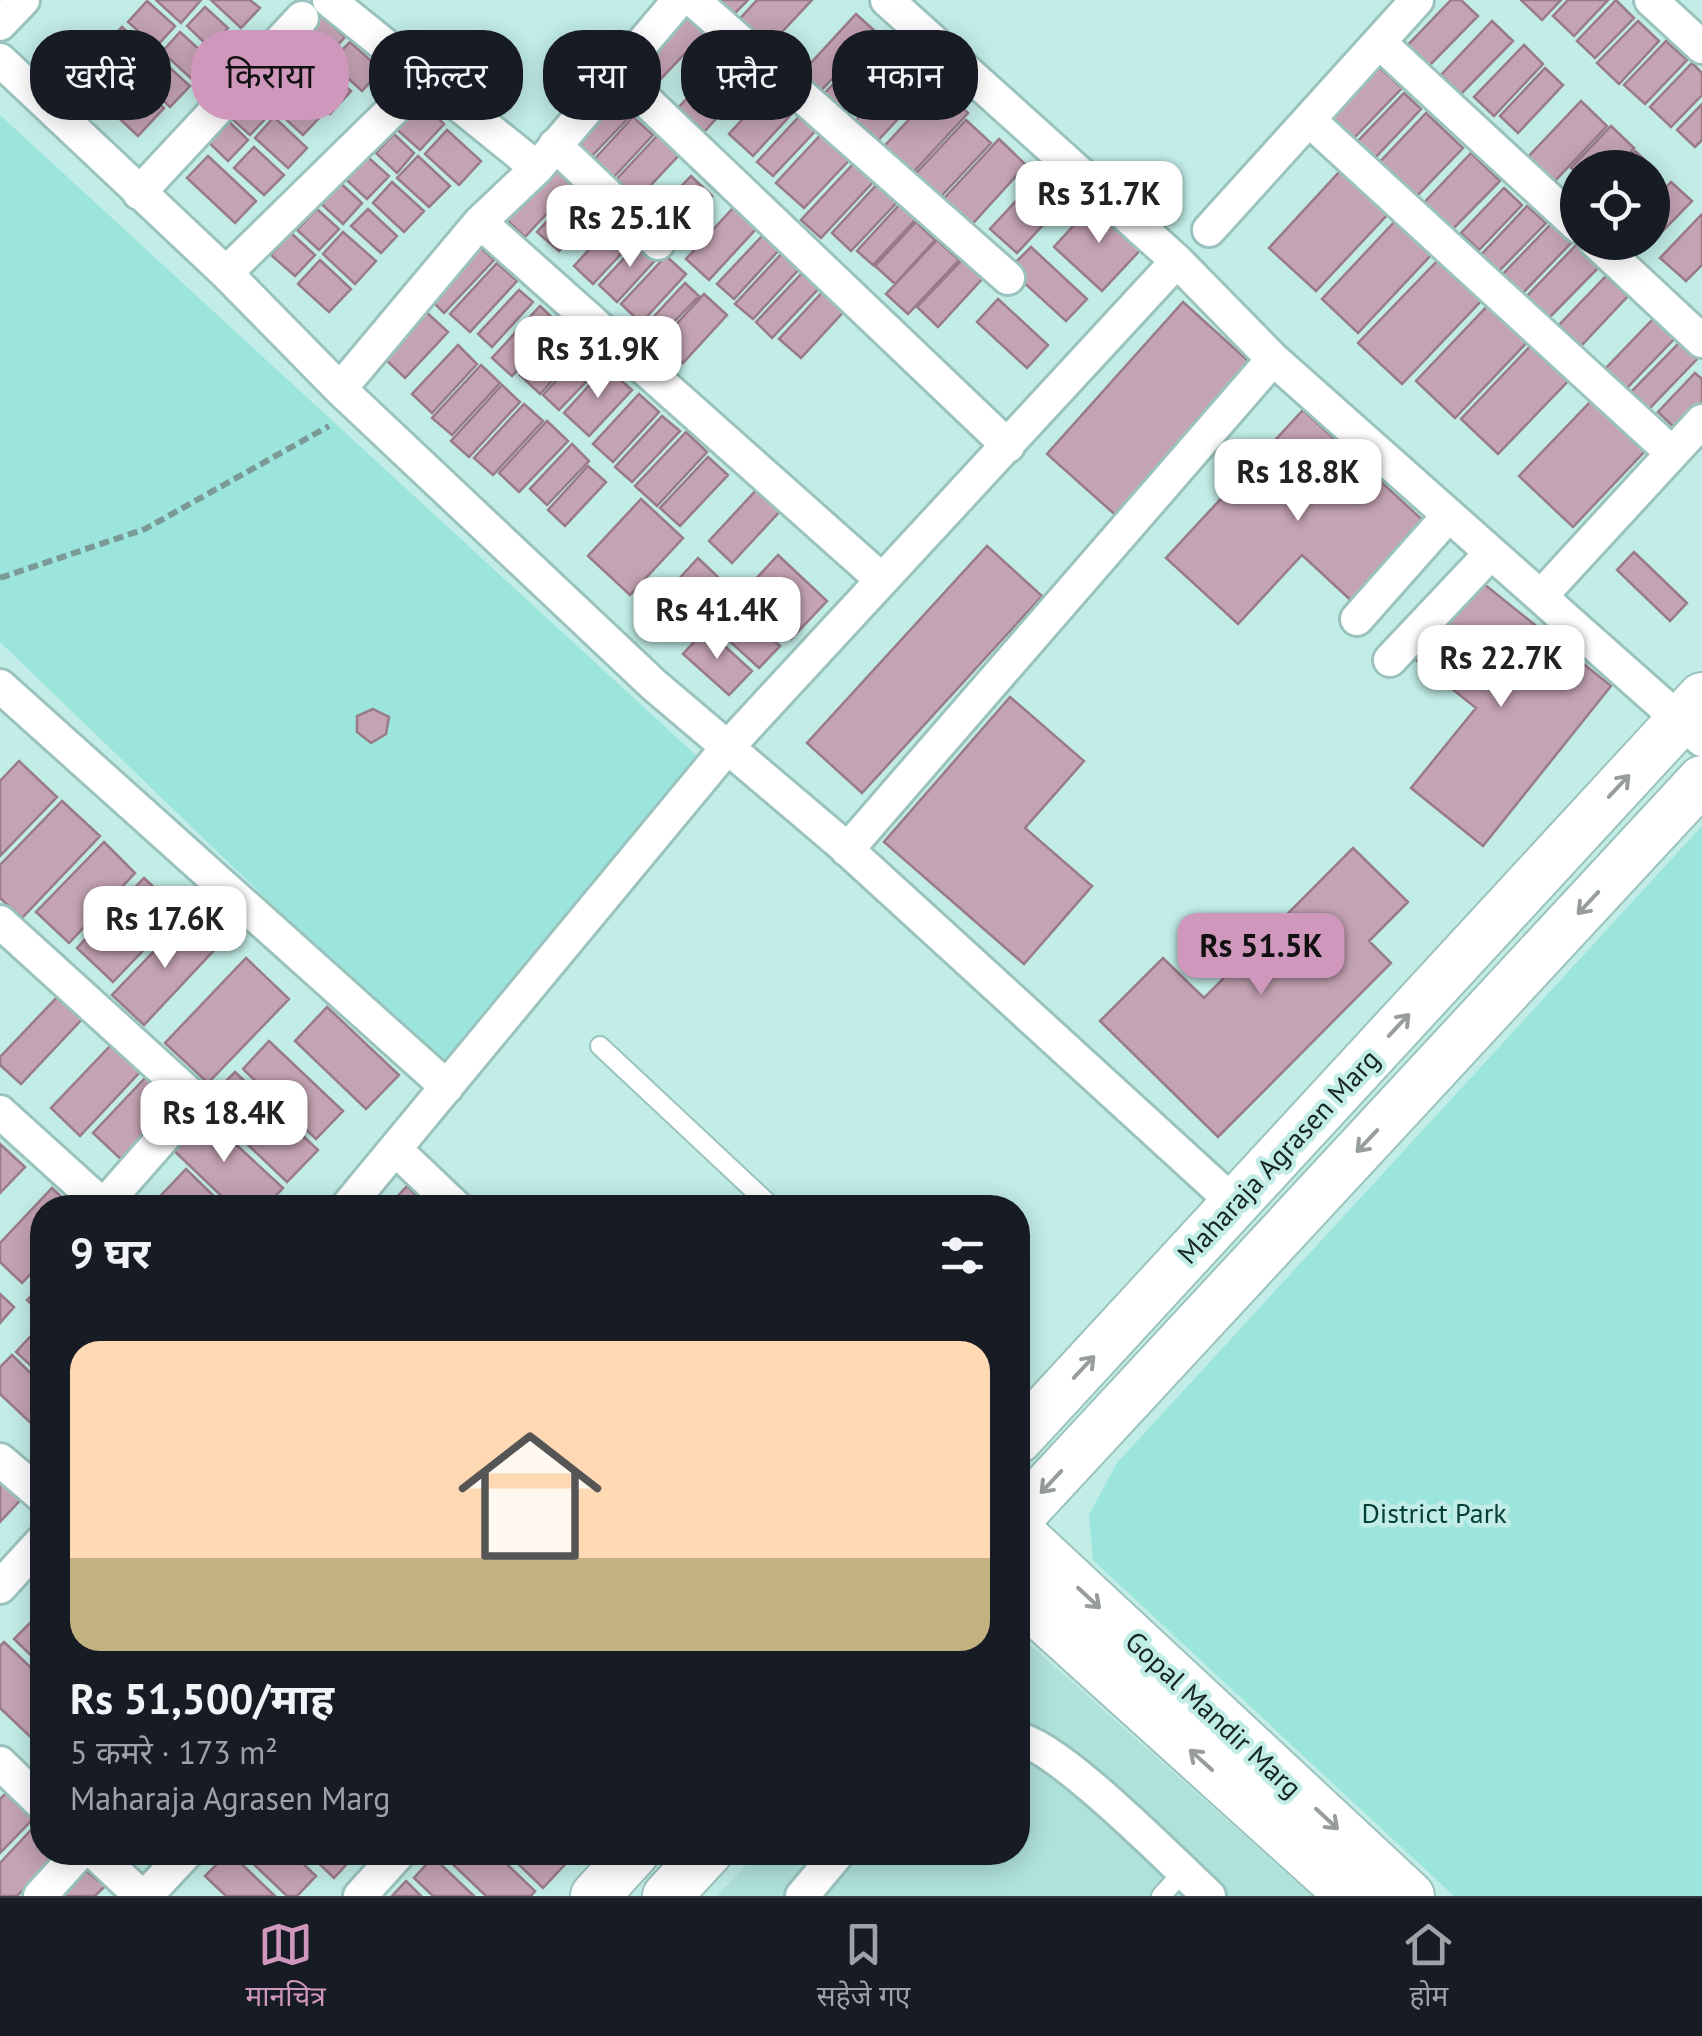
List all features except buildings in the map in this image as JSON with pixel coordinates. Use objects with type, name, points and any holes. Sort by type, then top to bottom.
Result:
[{"type":"street","points":[[0,24],[23,0]]},
{"type":"street","points":[[653,30],[679,0]]},
{"type":"street","points":[[692,0],[1008,278]]},
{"type":"street","points":[[887,0],[1193,246],[1273,360],[1540,596],[1695,719]]},
{"type":"street","points":[[357,1195],[726,749],[1417,0]]},
{"type":"street","points":[[1651,0],[1702,47]]},
{"type":"street","points":[[139,193],[316,9],[369,43]]},
{"type":"street","points":[[1379,42],[1560,209]]},
{"type":"street","points":[[0,60],[226,272],[351,398],[726,749],[847,850],[1234,1203]]},
{"type":"street","points":[[661,115],[1008,446]]},
{"type":"street","points":[[226,272],[382,120]]},
{"type":"street","points":[[489,120],[546,157],[658,243]]},
{"type":"street","points":[[351,398],[480,222],[546,157],[576,120]]},
{"type":"street","points":[[1309,120],[1672,453]]},
{"type":"street","points":[[480,222],[882,580]]},
{"type":"street","points":[[1615,260],[1702,341]]},
{"type":"street","points":[[847,850],[1273,360]]},
{"type":"street","points":[[1540,596],[1702,421]]},
{"type":"street","points":[[1357,619],[1449,514]]},
{"type":"street","points":[[1390,660],[1492,553]]},
{"type":"street","points":[[0,686],[447,1087]]},
{"type":"street","name":"Maharaja Agrasen Marg","points":[[1030,1424],[1234,1203],[1695,719]]},
{"type":"street","name":"Maharaja Agrasen Marg","points":[[1030,1505],[1702,780]]},
{"type":"street","points":[[0,922],[196,1100],[114,1195]]},
{"type":"street","points":[[0,1112],[93,1195]]},
{"type":"street","points":[[395,1149],[443,1195]]},
{"type":"street","points":[[0,1460],[30,1486]]},
{"type":"street","name":"Gopal Mandir Marg","points":[[1030,1542],[1410,1896]]},
{"type":"street","points":[[0,1588],[30,1554]]},
{"type":"street","name":"Gopal Mandir Marg","points":[[1030,1606],[1351,1896]]},
{"type":"street","points":[[1030,1742],[1061,1760],[1172,1884],[1209,1896]]},
{"type":"street","points":[[0,1763],[30,1792]]},
{"type":"street","points":[[40,1896],[68,1865]]},
{"type":"street","points":[[109,1865],[144,1896],[175,1865]]},
{"type":"street","points":[[360,1896],[388,1865]]},
{"type":"street","points":[[595,1896],[623,1865]]},
{"type":"street","points":[[668,1896],[696,1865]]},
{"type":"street","points":[[802,1896],[828,1865]]},
{"type":"lane","points":[[600,1046],[759,1195]]},
{"type":"path","points":[[0,578],[145,530],[351,398]]},
{"type":"shaded area","points":[[1030,1645],[1312,1896],[717,1896],[747,1865],[1030,1865]]},
{"type":"green space","points":[[0,115],[712,770],[449,1075],[0,642]]},
{"type":"green space","name":"District Park","points":[[1702,826],[1702,1896],[1454,1896],[1093,1560],[1089,1515],[1117,1463]]}]
